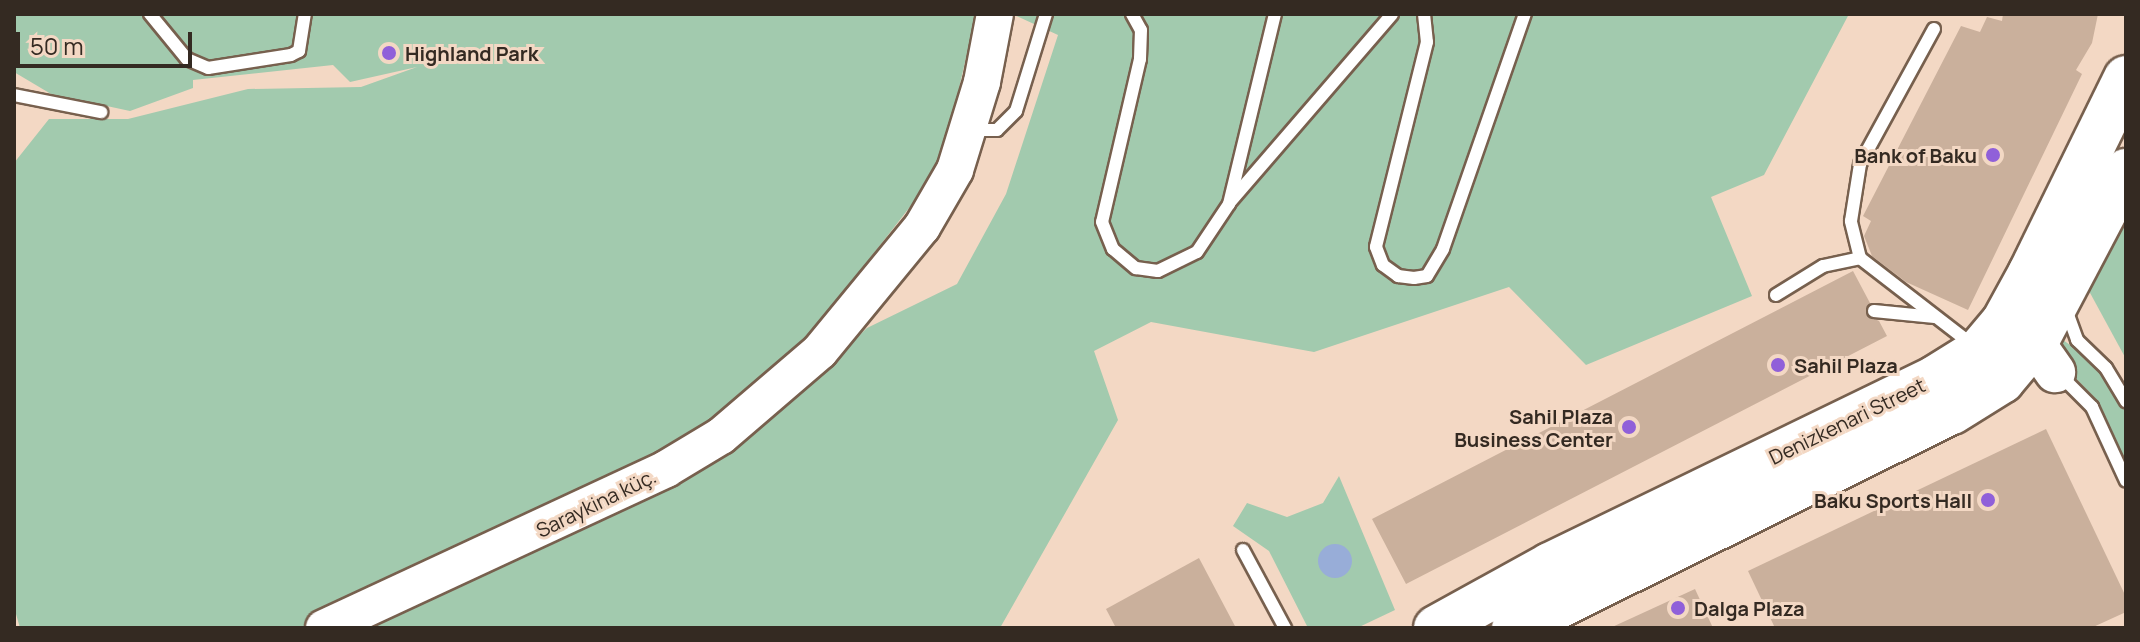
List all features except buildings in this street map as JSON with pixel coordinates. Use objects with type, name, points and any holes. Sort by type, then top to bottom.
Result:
[{"type":"highway","name":"Denizkenari Street","points":[[2021,359],[2014,304],[2126,78]]},
{"type":"highway","name":"Denizkenari Street","points":[[1514,628],[1952,412],[2021,359],[2066,289],[2126,171]]},
{"type":"highway","name":"Denizkenari Street","points":[[1436,628],[1550,565],[1935,378],[2021,359]]},
{"type":"street","points":[[970,129],[995,14]]},
{"type":"street","name":"Saraykina küç.","points":[[324,628],[699,451],[745,417],[838,331],[864,300],[941,198],[970,129]]},
{"type":"lane","points":[[150,14],[187,59],[208,68],[291,55],[299,51],[305,14]]},
{"type":"lane","points":[[970,129],[997,130],[1016,111],[1046,14]]},
{"type":"lane","points":[[1132,14],[1141,30],[1140,59],[1102,222],[1113,249],[1136,268],[1158,271],[1180,264],[1197,252],[1229,204],[1392,14]]},
{"type":"lane","points":[[1229,204],[1275,14]]},
{"type":"lane","points":[[1424,14],[1427,42],[1376,247],[1383,265],[1398,276],[1414,278],[1427,276],[1443,249],[1525,14]]},
{"type":"lane","points":[[1934,29],[1860,164],[1851,221],[1860,258],[1935,317],[2021,359],[2092,407],[2126,481]]},
{"type":"lane","points":[[14,95],[101,112]]},
{"type":"lane","points":[[1776,295],[1823,266],[1860,258]]},
{"type":"lane","points":[[2066,289],[2068,318],[2077,340],[2106,368],[2126,401]]},
{"type":"lane","points":[[1874,311],[1935,317]]},
{"type":"lane","points":[[1243,550],[1285,628]]},
{"type":"green space","points":[[14,14],[976,14],[941,167],[807,339],[705,431],[301,628],[20,628],[14,607],[14,163],[49,119],[128,119],[248,89],[361,87],[417,67],[350,82],[333,65],[193,80],[193,88],[130,111],[51,94],[14,72]]},
{"type":"green space","points":[[1012,14],[1849,14],[1764,175],[1711,197],[1752,296],[1586,365],[1509,287],[1314,352],[1151,322],[1094,351],[1118,420],[1000,628],[363,628],[558,539],[717,456],[793,398],[867,328],[957,284],[1006,194],[1058,35]]},
{"type":"green space","points":[[2126,222],[2126,359],[2089,291]]},
{"type":"green space","points":[[2063,340],[2091,360],[2126,413],[2126,462],[2096,399],[2053,355]]},
{"type":"green space","points":[[1339,476],[1395,610],[1357,628],[1308,628],[1269,551],[1233,526],[1247,503],[1287,517],[1323,503]]},
{"type":"water","points":[[1335,544],[1347,549],[1352,561],[1347,573],[1335,578],[1323,573],[1318,561],[1323,549]]},
{"type":"place","name":"Highland Park","points":[[389,53]]},
{"type":"place","name":"Bank of Baku","points":[[1993,155]]},
{"type":"place","name":"Sahil Plaza","points":[[1778,365]]},
{"type":"place","name":"Sahil Plaza Business Center","points":[[1629,427]]},
{"type":"place","name":"Baku Sports Hall","points":[[1988,500]]},
{"type":"place","name":"Dalga Plaza","points":[[1678,608]]}]
